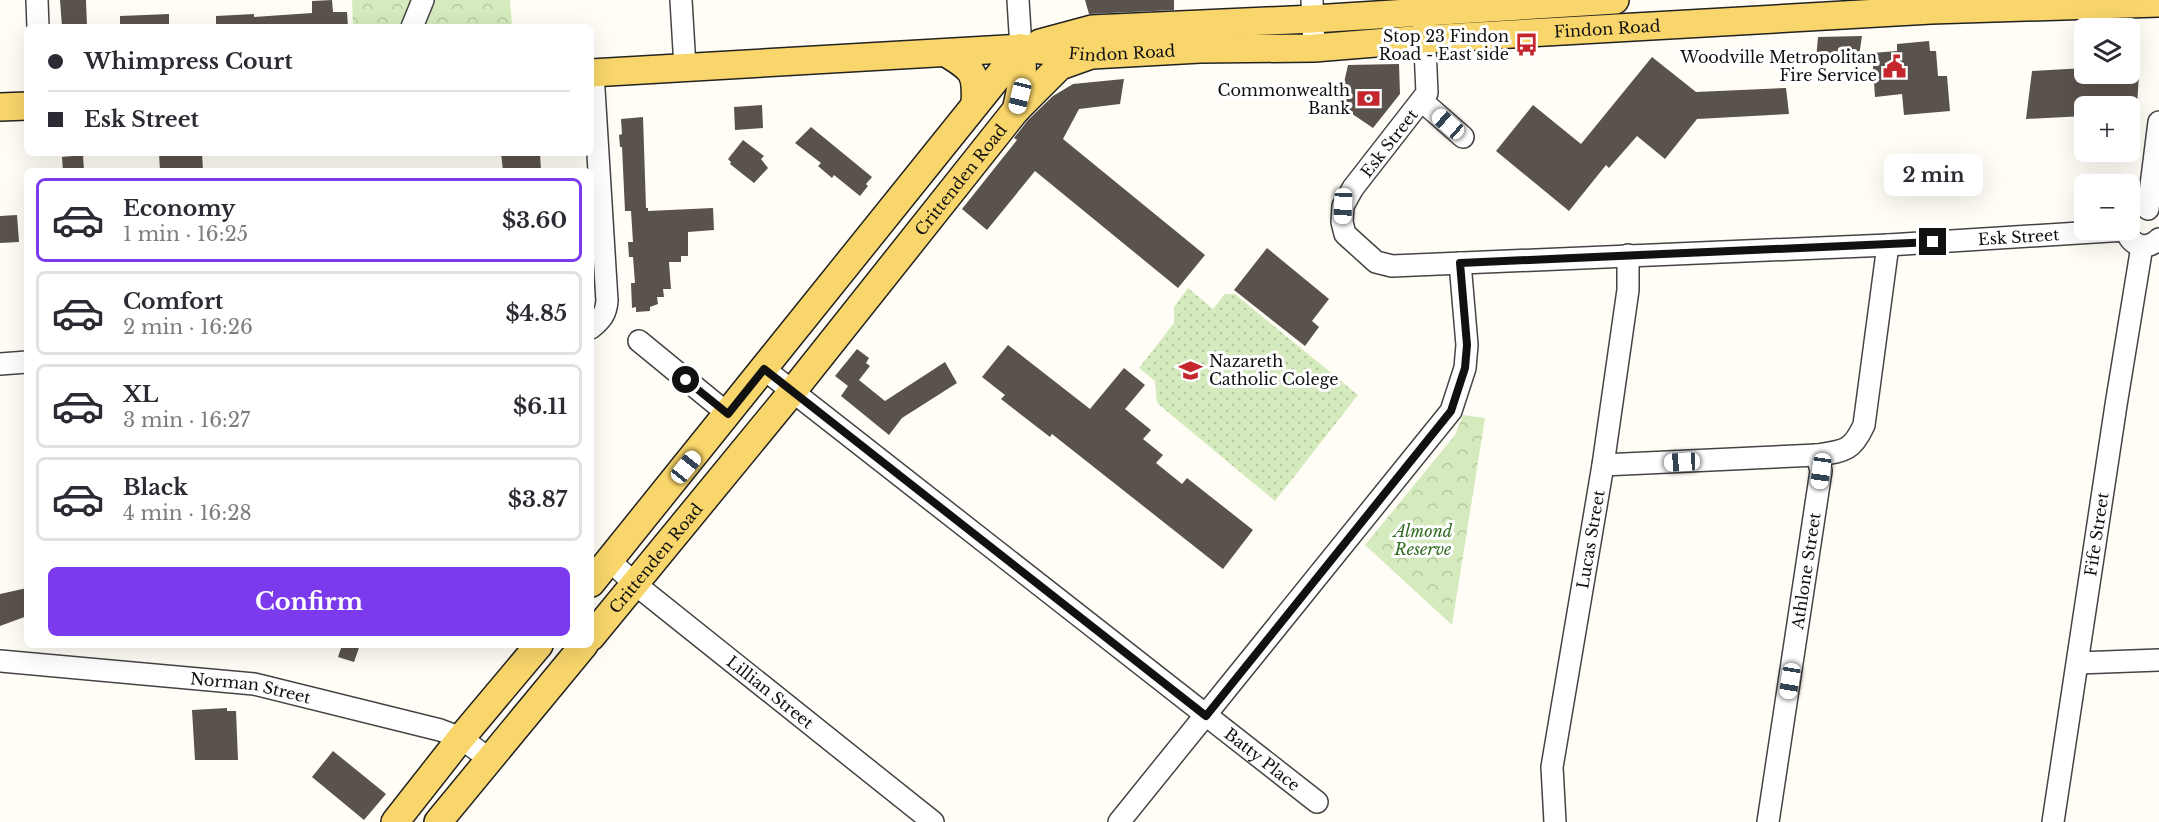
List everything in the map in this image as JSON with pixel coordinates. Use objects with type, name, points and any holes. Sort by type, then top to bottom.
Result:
[{"type":"main road","name":"Findon Road","points":[[1021,48],[1092,29],[1219,23],[1312,9],[1423,12],[1523,3],[1615,0]]},
{"type":"main road","name":"Findon Road","points":[[594,73],[1021,48],[1092,55],[1200,49],[1314,48],[1819,8],[2159,3]]},
{"type":"main road","points":[[1200,49],[1219,23]]},
{"type":"main road","name":"Crittenden Road","points":[[594,580],[1021,48]]},
{"type":"main road","name":"Crittenden Road","points":[[594,633],[792,392],[1016,110],[1024,70],[1021,48]]},
{"type":"main road","points":[[946,53],[967,66],[974,75],[977,84],[975,104]]},
{"type":"main road","points":[[1016,110],[1060,66],[1092,55]]},
{"type":"main road","points":[[0,107],[24,106]]},
{"type":"main road","points":[[395,822],[536,648]]},
{"type":"main road","points":[[438,822],[582,648]]},
{"type":"street","points":[[37,0],[38,24]]},
{"type":"street","points":[[413,24],[423,0]]},
{"type":"street","points":[[681,0],[685,67]]},
{"type":"street","points":[[1018,0],[1021,48]]},
{"type":"street","points":[[1523,3],[1524,33]]},
{"type":"street","points":[[1312,9],[1314,48]]},
{"type":"street","name":"Esk Street","points":[[1423,12],[1427,93],[1353,188],[1343,206],[1342,222],[1345,234],[1376,262],[1392,266],[1888,245],[2074,233]]},
{"type":"street","points":[[1422,101],[1463,137]]},
{"type":"street","points":[[594,103],[607,300],[606,312],[595,325]]},
{"type":"street","points":[[2146,213],[2159,122]]},
{"type":"street","name":"Fife Street","points":[[2054,822],[2116,405],[2150,242]]},
{"type":"street","points":[[1603,465],[1817,455],[1845,451],[1857,441],[1864,424],[1888,245]]},
{"type":"street","name":"Lucas Street","points":[[1554,822],[1552,768],[1603,465],[1628,290],[1628,255]]},
{"type":"street","points":[[1119,822],[1451,411],[1465,368],[1467,345],[1460,263]]},
{"type":"street","points":[[639,341],[728,414]]},
{"type":"street","points":[[0,364],[24,362]]},
{"type":"street","name":"Batty Place","points":[[764,369],[1317,802]]},
{"type":"street","name":"Athlone Street","points":[[1768,822],[1821,471],[1817,455]]},
{"type":"street","name":"Lillian Street","points":[[610,561],[635,584],[933,822]]},
{"type":"street","points":[[2078,663],[2159,660]]},
{"type":"street","name":"Norman Street","points":[[0,661],[254,684],[440,730],[461,738],[489,759]]},
{"type":"green space","points":[[352,0],[510,0],[512,24],[353,24]]},
{"type":"green space","points":[[1188,288],[1213,309],[1225,294],[1235,294],[1358,395],[1275,501],[1157,403],[1155,381],[1139,368],[1174,323],[1174,307]]},
{"type":"green space","name":"Almond Reserve","points":[[1463,415],[1485,418],[1452,625],[1365,545],[1455,435]]},
{"type":"building","points":[[60,0],[86,0],[87,24],[62,24]]},
{"type":"building","points":[[332,0],[333,12],[347,12],[348,24],[216,24],[216,16],[254,14],[254,17],[312,13],[312,1]]},
{"type":"building","points":[[1085,0],[1174,0],[1174,10],[1089,14]]},
{"type":"building","points":[[169,14],[169,24],[120,24],[120,16]]},
{"type":"building","points":[[1862,36],[1859,56],[1816,59],[1818,37]]},
{"type":"building","points":[[1929,41],[1930,51],[1936,51],[1938,76],[1947,76],[1950,111],[1904,115],[1902,94],[1875,97],[1872,53],[1897,51],[1897,44]]},
{"type":"building","points":[[1652,57],[1696,92],[1786,88],[1789,114],[1697,119],[1665,159],[1637,136],[1609,168],[1606,165],[1569,211],[1496,151],[1533,105],[1581,144]]},
{"type":"building","name":"Commonwealth Bank","points":[[1399,64],[1400,94],[1373,128],[1339,105],[1348,65]]},
{"type":"building","points":[[2074,69],[2074,84],[2138,84],[2138,96],[2074,96],[2074,117],[2026,119],[2032,71]]},
{"type":"building","points":[[1124,79],[1120,104],[1079,109],[1063,139],[1205,255],[1178,288],[1035,171],[987,230],[962,209],[1017,140],[1014,138],[1028,120],[1053,96],[1073,84]]},
{"type":"building","points":[[762,105],[763,128],[735,130],[734,107]]},
{"type":"building","points":[[643,117],[646,208],[648,211],[713,208],[714,230],[688,232],[688,256],[681,256],[681,262],[669,262],[671,289],[663,289],[664,297],[657,297],[658,304],[650,307],[650,311],[636,312],[636,307],[632,308],[631,283],[635,283],[633,257],[629,257],[628,242],[633,242],[631,211],[625,211],[622,147],[620,147],[619,135],[622,134],[621,119]]},
{"type":"building","points":[[811,127],[872,177],[860,196],[834,175],[832,178],[818,166],[821,163],[795,143]]},
{"type":"building","points":[[743,140],[764,156],[761,159],[768,168],[754,183],[730,164],[728,159]]},
{"type":"building","points":[[83,156],[84,168],[63,168],[62,157]]},
{"type":"building","points":[[159,156],[202,156],[203,168],[160,168]]},
{"type":"building","points":[[501,156],[540,156],[541,168],[503,168]]},
{"type":"building","points":[[17,215],[19,242],[0,243],[0,216]]},
{"type":"building","points":[[1267,248],[1329,299],[1312,321],[1319,327],[1305,346],[1234,290]]},
{"type":"building","points":[[1008,345],[1090,409],[1124,368],[1145,385],[1125,409],[1151,430],[1143,439],[1163,455],[1156,463],[1182,484],[1187,478],[1253,530],[1223,569],[1052,434],[1050,437],[1001,399],[1005,395],[982,377]]},
{"type":"building","points":[[857,349],[869,358],[866,363],[870,366],[859,380],[885,401],[945,362],[957,383],[902,418],[889,435],[841,396],[848,386],[835,376]]},
{"type":"building","points":[[24,589],[24,617],[0,626],[0,594]]},
{"type":"building","points":[[341,648],[359,648],[354,662],[338,657]]},
{"type":"building","points":[[227,708],[227,711],[236,711],[238,760],[195,760],[192,710]]},
{"type":"building","points":[[333,751],[386,794],[364,820],[312,777]]},
{"type":"place","name":"Stop 23 Findon Road - East side","points":[[1527,45]]},
{"type":"place","name":"Woodville Metropolitan Fire Service","points":[[1895,66]]},
{"type":"place","name":"Commonwealth Bank","points":[[1368,99]]},
{"type":"place","name":"Nazareth Catholic Colege","points":[[1191,370]]},
{"type":"route","points":[[686,380],[728,414],[764,369],[1206,716],[1451,411],[1465,368],[1467,345],[1460,263],[1933,242]]}]
